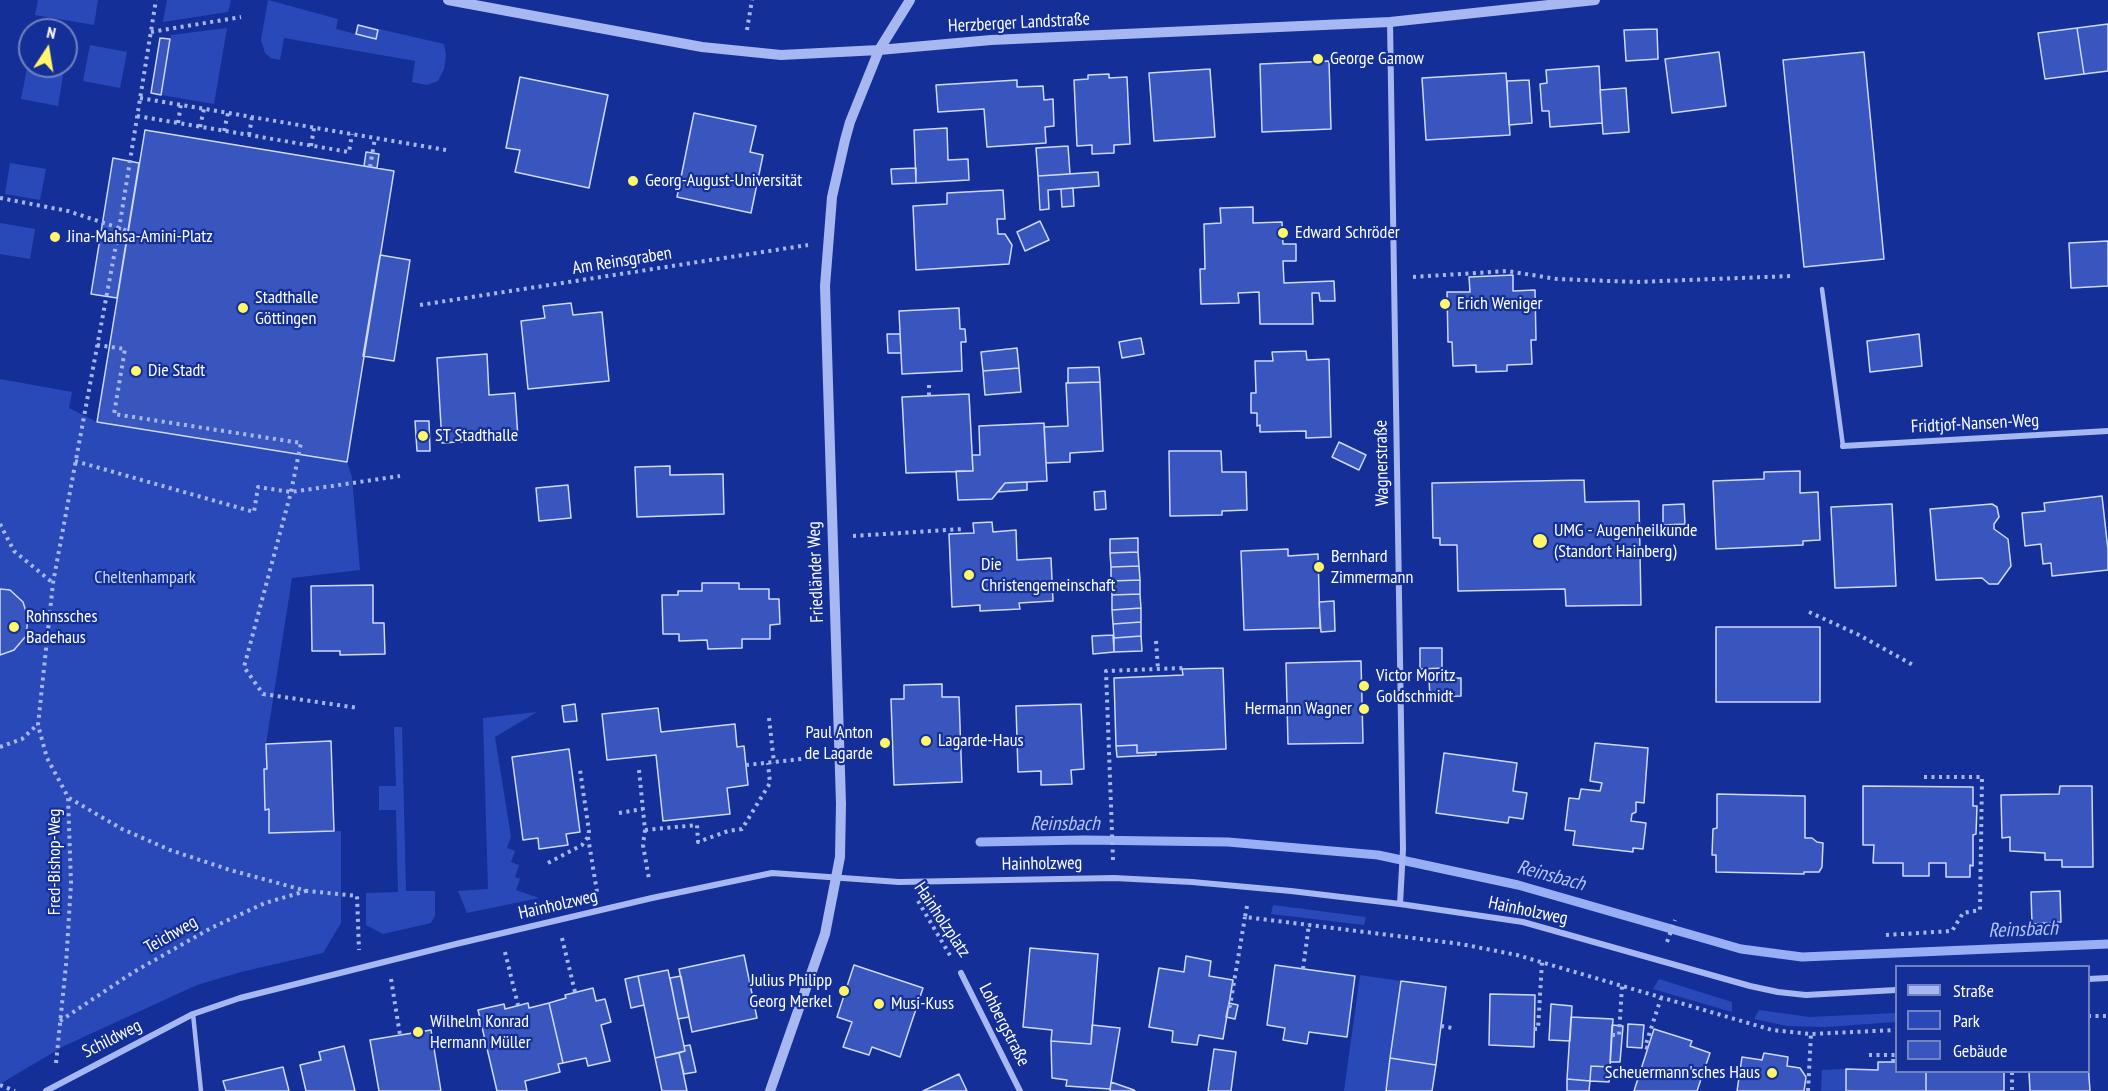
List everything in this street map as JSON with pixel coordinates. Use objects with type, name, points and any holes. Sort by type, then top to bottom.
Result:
[{"type":"street","name":"Herzberger Landstraße","points":[[448,0],[653,39],[781,55],[879,50],[991,40],[1389,22],[1595,0]]},
{"type":"street","name":"Friedländer Weg","points":[[770,1091],[825,934],[837,877],[841,829],[825,286],[832,197],[844,140],[879,50],[910,0]]},
{"type":"street","name":"Wagnerstraße","points":[[1389,22],[1403,849],[1400,904]]},
{"type":"street","name":"Fridtjof-Nansen-Weg","points":[[1843,446],[2108,431]]},
{"type":"street","name":"Hainholzweg","points":[[193,1014],[240,998],[360,967],[652,898],[772,873],[899,882],[1114,878],[1250,887],[1400,904],[1522,922],[1778,992],[1806,995],[1895,990]]},
{"type":"street","name":"Lohbergstraße","points":[[961,973],[1020,1091]]},
{"type":"street","points":[[2090,979],[2108,978]]},
{"type":"street","name":"Schildweg","points":[[46,1091],[193,1014]]},
{"type":"lane","points":[[1822,290],[1843,446]]},
{"type":"lane","points":[[193,1014],[201,1091]]},
{"type":"path","name":"Fred-Bishop-Weg","points":[[55,1085],[71,883],[68,797],[47,758],[38,725],[53,583],[119,229],[156,0]]},
{"type":"path","points":[[743,51],[752,0]]},
{"type":"path","points":[[151,32],[241,17]]},
{"type":"path","points":[[140,98],[446,150]]},
{"type":"path","points":[[178,123],[181,104]]},
{"type":"path","points":[[200,127],[204,109]]},
{"type":"path","points":[[224,131],[228,113]]},
{"type":"path","points":[[137,116],[349,152],[352,134]]},
{"type":"path","points":[[249,135],[252,117]]},
{"type":"path","points":[[311,146],[314,128]]},
{"type":"path","points":[[370,167],[375,138]]},
{"type":"path","points":[[0,198],[68,211],[128,231]]},
{"type":"path","name":"Am Reinsgraben","points":[[420,305],[827,242]]},
{"type":"path","points":[[1395,277],[1507,271],[1557,279],[1636,282],[1792,276]]},
{"type":"path","points":[[97,345],[125,349],[114,414],[301,443],[291,492],[244,667],[263,694],[358,708]]},
{"type":"path","points":[[929,385],[929,396]]},
{"type":"path","points":[[75,461],[254,512],[258,487],[291,492],[400,476]]},
{"type":"path","points":[[0,524],[14,551],[53,583]]},
{"type":"path","points":[[832,538],[963,529]]},
{"type":"path","points":[[1809,612],[1913,665]]},
{"type":"path","points":[[1156,641],[1158,669]]},
{"type":"path","points":[[1112,844],[1106,671],[1183,668]]},
{"type":"path","points":[[645,830],[697,825],[698,842],[728,831],[742,829],[770,783],[769,718]]},
{"type":"path","points":[[0,747],[22,739],[38,725]]},
{"type":"path","points":[[746,765],[839,755]]},
{"type":"path","points":[[580,770],[600,911]]},
{"type":"path","points":[[639,770],[645,830],[643,845],[652,898]]},
{"type":"path","points":[[1886,935],[1952,931],[1963,913],[1980,910],[1982,777],[1924,777]]},
{"type":"path","points":[[68,797],[122,829],[170,850],[230,870],[307,891],[357,896],[360,967]]},
{"type":"path","points":[[619,813],[643,809]]},
{"type":"path","points":[[548,863],[582,844],[588,837]]},
{"type":"path","name":"Hainholzplatz","points":[[899,882],[916,898],[961,973]]},
{"type":"path","points":[[1228,1006],[1230,1006],[1250,887]]},
{"type":"path","name":"Teichweg","points":[[59,1022],[132,974],[211,928],[265,903],[307,891]]},
{"type":"path","points":[[1245,917],[1461,944],[1542,962],[1772,1030],[1811,1034],[1895,1030]]},
{"type":"path","points":[[558,920],[575,992]]},
{"type":"path","points":[[1670,935],[1674,920]]},
{"type":"path","points":[[1303,969],[1309,924]]},
{"type":"path","points":[[501,933],[518,1005]]},
{"type":"path","points":[[388,961],[400,1035]]},
{"type":"path","points":[[1534,1029],[1539,1029],[1542,962]]},
{"type":"path","points":[[1612,1035],[1619,1035],[1622,986]]},
{"type":"path","points":[[1648,1048],[1645,1047],[1662,998]]},
{"type":"path","points":[[2090,1016],[2108,1016]]},
{"type":"path","points":[[1441,1026],[1452,1028]]},
{"type":"path","points":[[1808,1091],[1811,1034]]},
{"type":"path","points":[[1869,1055],[1895,1055],[1893,1062]]},
{"type":"path","points":[[2012,1073],[2012,1091]]},
{"type":"path","points":[[0,1085],[15,1091]]},
{"type":"green space","points":[[38,0],[98,0],[94,25],[78,22],[78,18],[35,15]]},
{"type":"green space","points":[[167,0],[231,0],[228,12],[163,22]]},
{"type":"green space","points":[[268,0],[338,19],[336,29],[376,39],[379,29],[444,44],[446,55],[444,69],[438,81],[427,85],[412,82],[415,61],[284,38],[280,60],[271,58],[265,53],[261,40]]},
{"type":"green space","points":[[227,28],[214,104],[161,95],[171,35]]},
{"type":"green space","points":[[90,45],[127,52],[120,88],[83,81]]},
{"type":"green space","points":[[25,78],[63,78],[58,106],[21,99]]},
{"type":"green space","points":[[10,163],[46,169],[40,200],[5,194]]},
{"type":"green space","points":[[0,223],[35,229],[30,259],[0,254]]},
{"type":"green space","name":"Cheltenhampark","points":[[0,379],[72,392],[69,408],[97,422],[347,462],[352,477],[360,570],[292,578],[266,744],[265,809],[269,809],[269,833],[341,831],[341,923],[323,953],[197,985],[64,1046],[0,1084]]},
{"type":"green space","points":[[537,712],[495,737],[511,837],[507,848],[515,851],[511,862],[519,865],[515,877],[520,879],[516,890],[539,898],[467,913],[458,891],[488,889],[483,718]]},
{"type":"green space","points":[[394,727],[402,727],[406,891],[435,891],[435,916],[431,923],[383,934],[366,925],[366,893],[398,892],[396,810],[379,810],[379,786],[396,786]]},
{"type":"green space","points":[[1273,905],[1366,917],[1364,925],[1271,914]]},
{"type":"green space","points":[[1360,975],[1401,981],[1386,1091],[1344,1091]]},
{"type":"green space","points":[[1659,979],[1732,1002],[1732,1012],[1653,989]]},
{"type":"green space","points":[[1759,1010],[1809,1017],[1895,1013],[1895,1022],[1826,1027],[1787,1026],[1754,1019]]},
{"type":"green space","points":[[1846,1069],[1846,1091],[1821,1091],[1822,1070]]},
{"type":"building","points":[[2108,24],[2108,71],[2084,74],[2077,28]]},
{"type":"building","points":[[358,25],[378,30],[376,39],[356,34]]},
{"type":"building","points":[[2077,28],[2084,74],[2045,79],[2038,33]]},
{"type":"building","points":[[1657,29],[1658,59],[1626,61],[1624,30]]},
{"type":"building","points":[[160,38],[170,39],[161,95],[151,93]]},
{"type":"building","points":[[1719,52],[1726,106],[1672,113],[1665,59]]},
{"type":"building","points":[[1864,52],[1884,259],[1804,267],[1783,60]]},
{"type":"building","points":[[1329,61],[1331,129],[1262,132],[1260,64]]},
{"type":"building","points":[[1599,66],[1602,123],[1550,127],[1549,111],[1542,111],[1540,84],[1547,83],[1546,70]]},
{"type":"building","points":[[1210,69],[1215,137],[1154,141],[1149,73]]},
{"type":"building","points":[[1506,73],[1510,135],[1426,140],[1422,78]]},
{"type":"building","points":[[1109,74],[1109,78],[1127,77],[1130,144],[1114,145],[1114,153],[1092,154],[1092,145],[1077,146],[1074,80],[1088,79],[1088,75]]},
{"type":"building","points":[[520,77],[608,95],[589,188],[515,172],[520,150],[506,148]]},
{"type":"building","points":[[1017,80],[1017,87],[1043,86],[1044,100],[1053,99],[1054,126],[1045,127],[1046,143],[987,147],[984,109],[938,112],[936,85]]},
{"type":"building","points":[[1529,80],[1532,123],[1509,125],[1507,81]]},
{"type":"building","points":[[1626,88],[1629,132],[1603,134],[1600,90]]},
{"type":"building","points":[[694,113],[756,126],[750,152],[763,155],[751,213],[677,197]]},
{"type":"building","points":[[947,128],[948,160],[968,159],[969,180],[916,183],[914,130]]},
{"type":"building","name":"Stadthalle Göttingen","points":[[145,130],[394,171],[347,462],[97,422]]},
{"type":"building","points":[[1068,146],[1070,174],[1038,176],[1036,148]]},
{"type":"building","points":[[366,152],[379,154],[377,168],[364,166]]},
{"type":"building","points":[[113,158],[139,163],[117,298],[91,294]]},
{"type":"building","points":[[916,168],[916,183],[892,184],[891,169]]},
{"type":"building","points":[[1098,172],[1099,186],[1048,190],[1049,209],[1040,210],[1038,176]]},
{"type":"building","points":[[1073,188],[1074,206],[1062,207],[1061,189]]},
{"type":"building","points":[[1003,190],[1005,219],[997,219],[998,234],[1005,234],[1012,245],[1009,264],[916,270],[913,206],[947,204],[947,193]]},
{"type":"building","points":[[1253,207],[1253,223],[1282,222],[1283,244],[1296,244],[1296,261],[1283,261],[1284,283],[1334,281],[1335,301],[1320,301],[1319,293],[1312,293],[1313,324],[1260,324],[1259,292],[1238,293],[1239,303],[1201,304],[1200,269],[1205,269],[1204,224],[1221,223],[1220,208]]},
{"type":"building","points":[[1040,221],[1049,240],[1025,251],[1017,232]]},
{"type":"building","points":[[2108,241],[2108,286],[2071,288],[2069,243]]},
{"type":"building","points":[[380,255],[410,260],[394,361],[363,356]]},
{"type":"building","points":[[1513,275],[1513,291],[1535,290],[1536,340],[1531,340],[1532,364],[1507,365],[1507,371],[1476,372],[1476,365],[1453,366],[1452,342],[1448,342],[1447,292],[1470,292],[1469,277]]},
{"type":"building","points":[[571,303],[573,315],[602,312],[609,381],[528,389],[521,321],[545,318],[543,306]]},
{"type":"building","points":[[959,308],[960,329],[965,329],[966,342],[961,342],[962,371],[902,374],[899,311]]},
{"type":"building","points":[[887,334],[900,334],[901,353],[888,353]]},
{"type":"building","points":[[1919,334],[1922,366],[1870,372],[1867,341]]},
{"type":"building","points":[[1141,338],[1144,354],[1122,358],[1119,342]]},
{"type":"building","points":[[1017,348],[1019,368],[983,371],[981,352]]},
{"type":"building","points":[[1306,351],[1307,360],[1329,359],[1331,437],[1306,438],[1306,431],[1260,432],[1260,425],[1257,426],[1257,413],[1251,413],[1251,393],[1256,393],[1255,361],[1273,361],[1272,352]]},
{"type":"building","points":[[487,354],[489,395],[515,393],[518,438],[442,443],[437,358]]},
{"type":"building","points":[[1099,367],[1100,382],[1068,383],[1068,368]]},
{"type":"building","points":[[1019,368],[1021,392],[985,395],[983,371]]},
{"type":"building","points":[[1100,382],[1103,451],[1070,453],[1070,462],[1046,463],[1044,427],[1068,426],[1066,383]]},
{"type":"building","points":[[969,394],[973,471],[906,473],[902,397]]},
{"type":"building","name":"ST Stadthalle","points":[[415,421],[429,421],[430,451],[417,451]]},
{"type":"building","points":[[1044,423],[1047,481],[1005,483],[992,499],[958,500],[956,471],[973,471],[972,455],[980,455],[979,426]]},
{"type":"building","points":[[1339,442],[1366,455],[1359,470],[1332,457]]},
{"type":"building","points":[[1169,451],[1221,451],[1222,472],[1246,472],[1247,510],[1222,511],[1222,515],[1170,516]]},
{"type":"building","points":[[670,466],[670,475],[723,474],[724,514],[637,517],[635,467]]},
{"type":"building","points":[[1800,471],[1800,493],[1818,492],[1820,540],[1803,541],[1803,545],[1716,549],[1713,481],[1764,479],[1764,472]]},
{"type":"building","name":"UMG - Augenheilkunde (Standort Hainberg)","points":[[1584,480],[1585,502],[1639,501],[1641,605],[1566,606],[1565,589],[1458,591],[1457,545],[1440,545],[1440,538],[1433,538],[1432,483]]},
{"type":"building","points":[[1027,482],[1027,490],[998,492],[1005,483]]},
{"type":"building","points":[[568,485],[571,518],[539,521],[536,488]]},
{"type":"building","points":[[1105,491],[1106,509],[1095,510],[1094,492]]},
{"type":"building","points":[[2102,496],[2108,570],[2052,576],[2051,563],[2043,564],[2041,544],[2025,546],[2022,513],[2045,511],[2044,503]]},
{"type":"building","points":[[1684,504],[1685,524],[1663,525],[1663,505]]},
{"type":"building","points":[[1892,504],[1896,586],[1835,588],[1831,507]]},
{"type":"building","points":[[1992,504],[1997,507],[1999,517],[1994,524],[1994,529],[2008,539],[2011,566],[1998,584],[1989,584],[1982,578],[1936,580],[1930,509]]},
{"type":"building","points":[[992,522],[993,532],[1016,530],[1017,560],[1051,558],[1053,601],[1019,603],[1020,609],[980,611],[980,605],[952,607],[949,534],[974,533],[973,523]]},
{"type":"building","points":[[1138,538],[1138,552],[1110,553],[1110,539]]},
{"type":"building","points":[[1288,549],[1288,556],[1318,554],[1320,628],[1244,630],[1241,551]]},
{"type":"building","points":[[1138,552],[1139,566],[1111,567],[1110,553]]},
{"type":"building","points":[[1139,566],[1140,580],[1111,581],[1111,567]]},
{"type":"building","points":[[1140,580],[1140,594],[1112,595],[1111,581]]},
{"type":"building","points":[[702,583],[739,583],[739,589],[769,589],[769,599],[779,599],[780,624],[770,625],[770,639],[742,639],[742,648],[708,649],[707,640],[679,641],[679,634],[663,634],[662,595],[678,595],[678,591],[702,591]]},
{"type":"building","points":[[373,585],[373,623],[384,623],[385,654],[340,655],[340,651],[312,651],[311,586]]},
{"type":"building","name":"Rohnssches Badehaus","points":[[0,589],[10,590],[23,602],[28,618],[26,636],[14,650],[0,655]]},
{"type":"building","points":[[1140,594],[1141,608],[1112,610],[1112,595]]},
{"type":"building","points":[[1334,601],[1335,631],[1321,632],[1319,602]]},
{"type":"building","points":[[1141,608],[1141,622],[1113,624],[1112,610]]},
{"type":"building","points":[[1141,622],[1141,636],[1114,638],[1113,624]]},
{"type":"building","points":[[1716,627],[1820,627],[1820,702],[1716,702]]},
{"type":"building","points":[[1113,635],[1114,652],[1093,654],[1092,636]]},
{"type":"building","points":[[1141,636],[1142,651],[1114,652],[1114,638]]},
{"type":"building","points":[[1420,648],[1442,648],[1442,668],[1420,669]]},
{"type":"building","points":[[1361,661],[1363,743],[1288,744],[1286,663]]},
{"type":"building","points":[[1223,668],[1226,749],[1137,753],[1137,745],[1116,746],[1114,678],[1183,675],[1182,669]]},
{"type":"building","points":[[1461,678],[1461,696],[1430,697],[1429,679]]},
{"type":"building","name":"Lagarde-Haus","points":[[942,684],[942,697],[959,697],[962,782],[894,785],[891,699],[904,699],[904,685]]},
{"type":"building","points":[[575,704],[577,721],[564,722],[562,706]]},
{"type":"building","points":[[1081,704],[1084,769],[1071,770],[1072,784],[1041,785],[1041,771],[1018,772],[1016,706]]},
{"type":"building","points":[[658,708],[661,732],[735,724],[737,747],[744,746],[748,785],[727,788],[730,814],[663,821],[656,755],[607,760],[602,714]]},
{"type":"building","points":[[331,741],[334,831],[269,833],[269,809],[265,810],[266,744]]},
{"type":"building","points":[[1595,743],[1648,748],[1644,803],[1636,802],[1636,812],[1632,814],[1631,821],[1646,823],[1643,849],[1633,848],[1633,852],[1573,845],[1575,831],[1565,830],[1569,798],[1579,799],[1581,789],[1600,791],[1602,783],[1590,781]]},
{"type":"building","points":[[1137,745],[1137,753],[1156,752],[1156,755],[1117,757],[1116,746]]},
{"type":"building","points":[[569,749],[580,832],[566,834],[568,845],[539,849],[538,838],[523,840],[512,757]]},
{"type":"building","points":[[1444,753],[1517,763],[1513,791],[1527,793],[1523,819],[1509,817],[1508,823],[1436,813]]},
{"type":"building","points":[[1863,786],[1973,787],[1973,806],[1977,806],[1976,834],[1973,835],[1973,866],[1970,865],[1970,877],[1946,877],[1946,863],[1929,863],[1929,876],[1903,876],[1903,863],[1873,863],[1874,845],[1863,845]]},
{"type":"building","points":[[2060,786],[2092,786],[2093,867],[2062,867],[2062,860],[2045,860],[2045,853],[2010,851],[2010,837],[2002,838],[2001,795],[2059,794]]},
{"type":"building","points":[[1717,794],[1805,796],[1805,838],[1812,838],[1823,843],[1822,867],[1819,872],[1804,872],[1804,874],[1716,872],[1716,855],[1712,855],[1713,829],[1717,828]]},
{"type":"building","points":[[2060,891],[2061,922],[2032,924],[2031,892]]},
{"type":"building","points":[[1030,948],[1098,954],[1091,1044],[1051,1041],[1052,1030],[1023,1027]]},
{"type":"building","points":[[744,955],[757,1018],[692,1032],[679,969]]},
{"type":"building","points":[[1186,956],[1211,961],[1209,976],[1233,980],[1223,1039],[1199,1035],[1197,1045],[1172,1042],[1173,1031],[1149,1027],[1159,968],[1184,972]]},
{"type":"building","name":"Musi-Kuss","points":[[854,965],[923,988],[900,1057],[872,1047],[869,1055],[843,1047],[852,1022],[837,1017]]},
{"type":"building","points":[[1275,965],[1355,976],[1347,1037],[1309,1032],[1307,1044],[1283,1040],[1285,1028],[1267,1025]]},
{"type":"building","points":[[668,970],[685,1051],[655,1058],[638,976]]},
{"type":"building","points":[[638,976],[644,1005],[631,1008],[625,979]]},
{"type":"building","points":[[681,976],[689,1017],[678,1019],[670,978]]},
{"type":"building","points":[[1401,981],[1446,987],[1436,1065],[1390,1058]]},
{"type":"building","points":[[593,988],[596,1001],[605,999],[611,1022],[601,1025],[610,1061],[588,1066],[586,1058],[563,1063],[549,1003],[566,998],[565,995]]},
{"type":"building","points":[[1490,994],[1535,995],[1534,1047],[1489,1045]]},
{"type":"building","points":[[528,1003],[529,1008],[549,1003],[563,1063],[558,1064],[560,1072],[525,1081],[527,1091],[497,1091],[478,1010],[504,1004],[505,1009]]},
{"type":"building","points":[[1229,1003],[1238,1005],[1235,1019],[1226,1017]]},
{"type":"building","points":[[1551,1004],[1572,1006],[1570,1041],[1549,1040]]},
{"type":"building","points":[[1571,1017],[1613,1019],[1610,1067],[1591,1066],[1590,1081],[1567,1079]]},
{"type":"building","points":[[1628,1024],[1644,1025],[1642,1048],[1627,1047]]},
{"type":"building","points":[[1092,1025],[1120,1028],[1110,1089],[1066,1086],[1067,1080],[1052,1078],[1051,1041],[1091,1044]]},
{"type":"building","points":[[1612,1025],[1623,1026],[1620,1062],[1610,1062]]},
{"type":"building","points":[[1654,1029],[1692,1041],[1690,1046],[1710,1053],[1697,1091],[1634,1091]]},
{"type":"building","points":[[431,1030],[441,1091],[379,1091],[370,1040]]},
{"type":"building","points":[[690,1045],[696,1072],[684,1074],[679,1053],[685,1051],[684,1046]]},
{"type":"building","points":[[344,1046],[355,1091],[306,1091],[300,1065],[321,1060],[319,1052]]},
{"type":"building","points":[[1214,1049],[1236,1052],[1231,1091],[1208,1091]]},
{"type":"building","points":[[679,1053],[687,1091],[662,1091],[655,1058]]},
{"type":"building","name":"Scheuermann'sches Haus","points":[[1764,1053],[1788,1057],[1787,1066],[1800,1068],[1806,1077],[1804,1091],[1737,1091],[1742,1057],[1762,1060]]},
{"type":"building","points":[[1390,1058],[1436,1065],[1432,1091],[1386,1091]]},
{"type":"building","points":[[1878,1062],[1895,1062],[1895,1073],[1926,1073],[1926,1091],[1846,1091],[1846,1069],[1878,1070]]},
{"type":"building","points":[[1591,1066],[1610,1067],[1609,1082],[1590,1081]]},
{"type":"building","points":[[283,1067],[289,1091],[226,1091],[223,1081]]},
{"type":"building","points":[[1926,1073],[2004,1073],[2004,1091],[1926,1091]]},
{"type":"building","points":[[2029,1073],[2089,1073],[2090,1091],[2030,1091]]},
{"type":"building","points":[[959,1074],[967,1091],[923,1091]]},
{"type":"building","points":[[1567,1079],[1590,1081],[1589,1091],[1567,1091]]},
{"type":"building","points":[[1111,1082],[1134,1090],[1135,1091],[1110,1091]]},
{"type":"waterway","name":"Reinsbach","points":[[980,842],[1084,840],[1228,842],[1378,855],[1518,885],[1741,949],[1802,957],[2108,944]]},
{"type":"place","name":"George Gamow","points":[[1318,59]]},
{"type":"place","name":"Georg-August-Universität","points":[[633,181]]},
{"type":"place","name":"Edward Schröder","points":[[1283,233]]},
{"type":"place","name":"Jina-Mahsa-Amini-Platz","points":[[55,237]]},
{"type":"place","name":"Erich Weniger","points":[[1445,304]]},
{"type":"place","name":"Stadthalle Göttingen","points":[[243,308]]},
{"type":"place","name":"Die Stadt","points":[[136,371]]},
{"type":"place","name":"ST Stadthalle","points":[[423,436]]},
{"type":"place","name":"UMG - Augenheilkunde (Standort Hainberg)","points":[[1540,541]]},
{"type":"place","name":"Bernhard Zimmermann","points":[[1319,567]]},
{"type":"place","name":"Die Christengemeinschaft","points":[[969,575]]},
{"type":"place","name":"Rohnssches Badehaus","points":[[14,627]]},
{"type":"place","name":"Victor Moritz Goldschmidt","points":[[1364,686]]},
{"type":"place","name":"Hermann Wagner","points":[[1364,709]]},
{"type":"place","name":"Lagarde-Haus","points":[[926,741]]},
{"type":"place","name":"Paul Anton de Lagarde","points":[[885,743]]},
{"type":"place","name":"Julius Philipp Georg Merkel","points":[[844,991]]},
{"type":"place","name":"Musi-Kuss","points":[[879,1004]]},
{"type":"place","name":"Wilhelm Konrad Hermann Müller","points":[[418,1032]]},
{"type":"place","name":"Scheuermann'sches Haus","points":[[1772,1073]]}]
